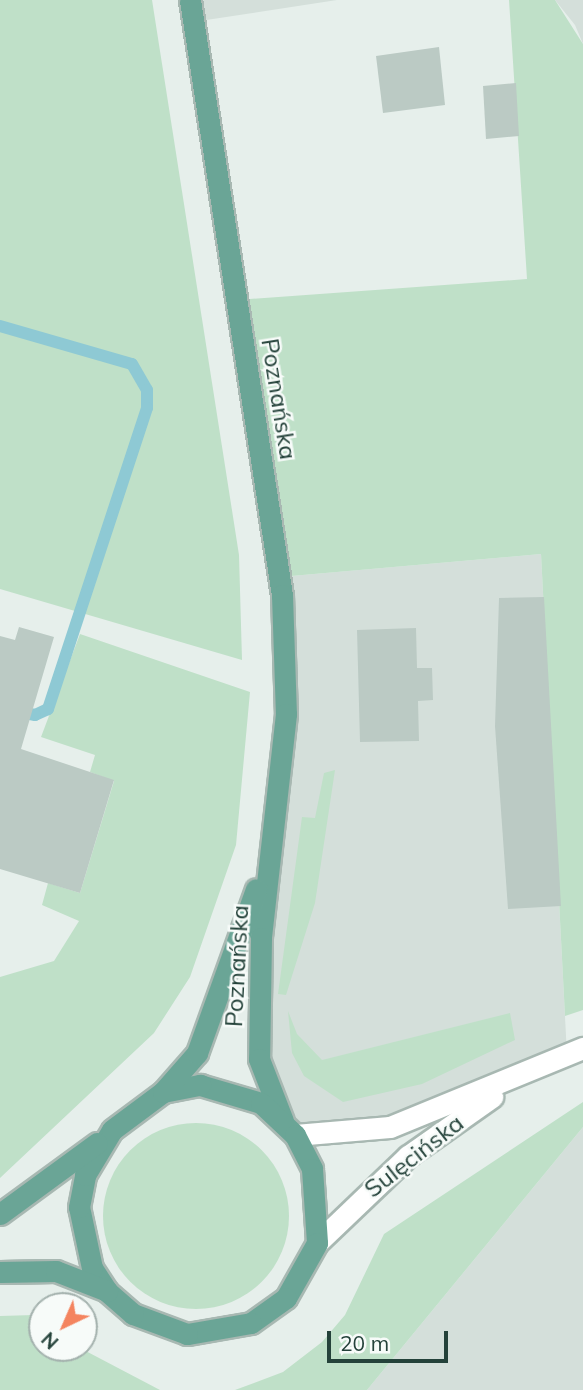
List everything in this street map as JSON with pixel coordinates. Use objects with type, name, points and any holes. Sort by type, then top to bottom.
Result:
[{"type":"main road","name":"Poznańska","points":[[190,0],[282,595],[286,714],[278,809],[261,937],[259,1059],[289,1128]]},
{"type":"main road","name":"Poznańska","points":[[163,1092],[197,1053],[219,1004],[278,809]]},
{"type":"main road","points":[[0,1214],[46,1185],[163,1092],[200,1085],[230,1089],[289,1128],[312,1169],[317,1243],[286,1298],[251,1323],[220,1333],[162,1328],[107,1291],[56,1271],[0,1272]]},
{"type":"main road","points":[[107,1291],[92,1268],[79,1207],[85,1175],[112,1130]]},
{"type":"street","name":"Sulęcińska","points":[[289,1128],[390,1127],[519,1078],[583,1048]]},
{"type":"street","name":"Sulęcińska","points":[[317,1243],[408,1156],[519,1078]]},
{"type":"shaded area","points":[[190,0],[337,0],[193,22]]},
{"type":"shaded area","points":[[555,0],[583,0],[583,44],[575,25]]},
{"type":"shaded area","points":[[541,554],[567,1055],[390,1127],[295,1135],[259,1059],[278,809],[280,577]]},
{"type":"shaded area","points":[[583,1127],[583,1390],[367,1390]]},
{"type":"green space","points":[[0,0],[152,0],[239,555],[242,660],[0,589]]},
{"type":"green space","points":[[509,0],[555,0],[583,44],[583,1010],[565,1016],[541,554],[280,577],[237,300],[527,279]]},
{"type":"green space","points":[[80,634],[250,692],[236,845],[190,977],[154,1033],[0,1178],[0,977],[54,961],[79,921],[42,905],[48,883],[80,893],[114,781],[90,772],[95,755],[41,737]]},
{"type":"green space","points":[[335,770],[315,903],[286,995],[278,994],[302,817],[315,818],[324,773]]},
{"type":"green space","points":[[288,1011],[297,1034],[322,1060],[510,1013],[515,1040],[422,1084],[343,1102],[304,1076],[292,1053]]},
{"type":"green space","points":[[583,1102],[583,1127],[367,1390],[235,1390],[283,1372],[322,1342],[345,1315],[384,1234]]},
{"type":"green space","points":[[196,1123],[232,1130],[262,1150],[282,1180],[289,1216],[282,1252],[262,1282],[232,1302],[196,1309],[160,1302],[130,1282],[110,1252],[103,1216],[110,1180],[130,1150],[160,1130]]},
{"type":"green space","points":[[28,1315],[28,1362],[98,1362],[98,1357],[160,1390],[0,1390],[0,1316]]},
{"type":"building","points":[[439,47],[445,105],[383,113],[376,56]]},
{"type":"building","points":[[516,83],[519,136],[486,139],[483,86]]},
{"type":"building","points":[[544,597],[561,906],[508,909],[495,726],[499,598]]},
{"type":"building","points":[[19,627],[54,637],[21,749],[114,780],[80,893],[0,869],[0,636],[15,640]]},
{"type":"building","points":[[416,628],[417,668],[432,668],[433,700],[418,701],[419,741],[360,742],[357,630]]},
{"type":"waterway","points":[[0,326],[132,364],[147,390],[147,408],[48,709],[35,715],[0,708]]}]
